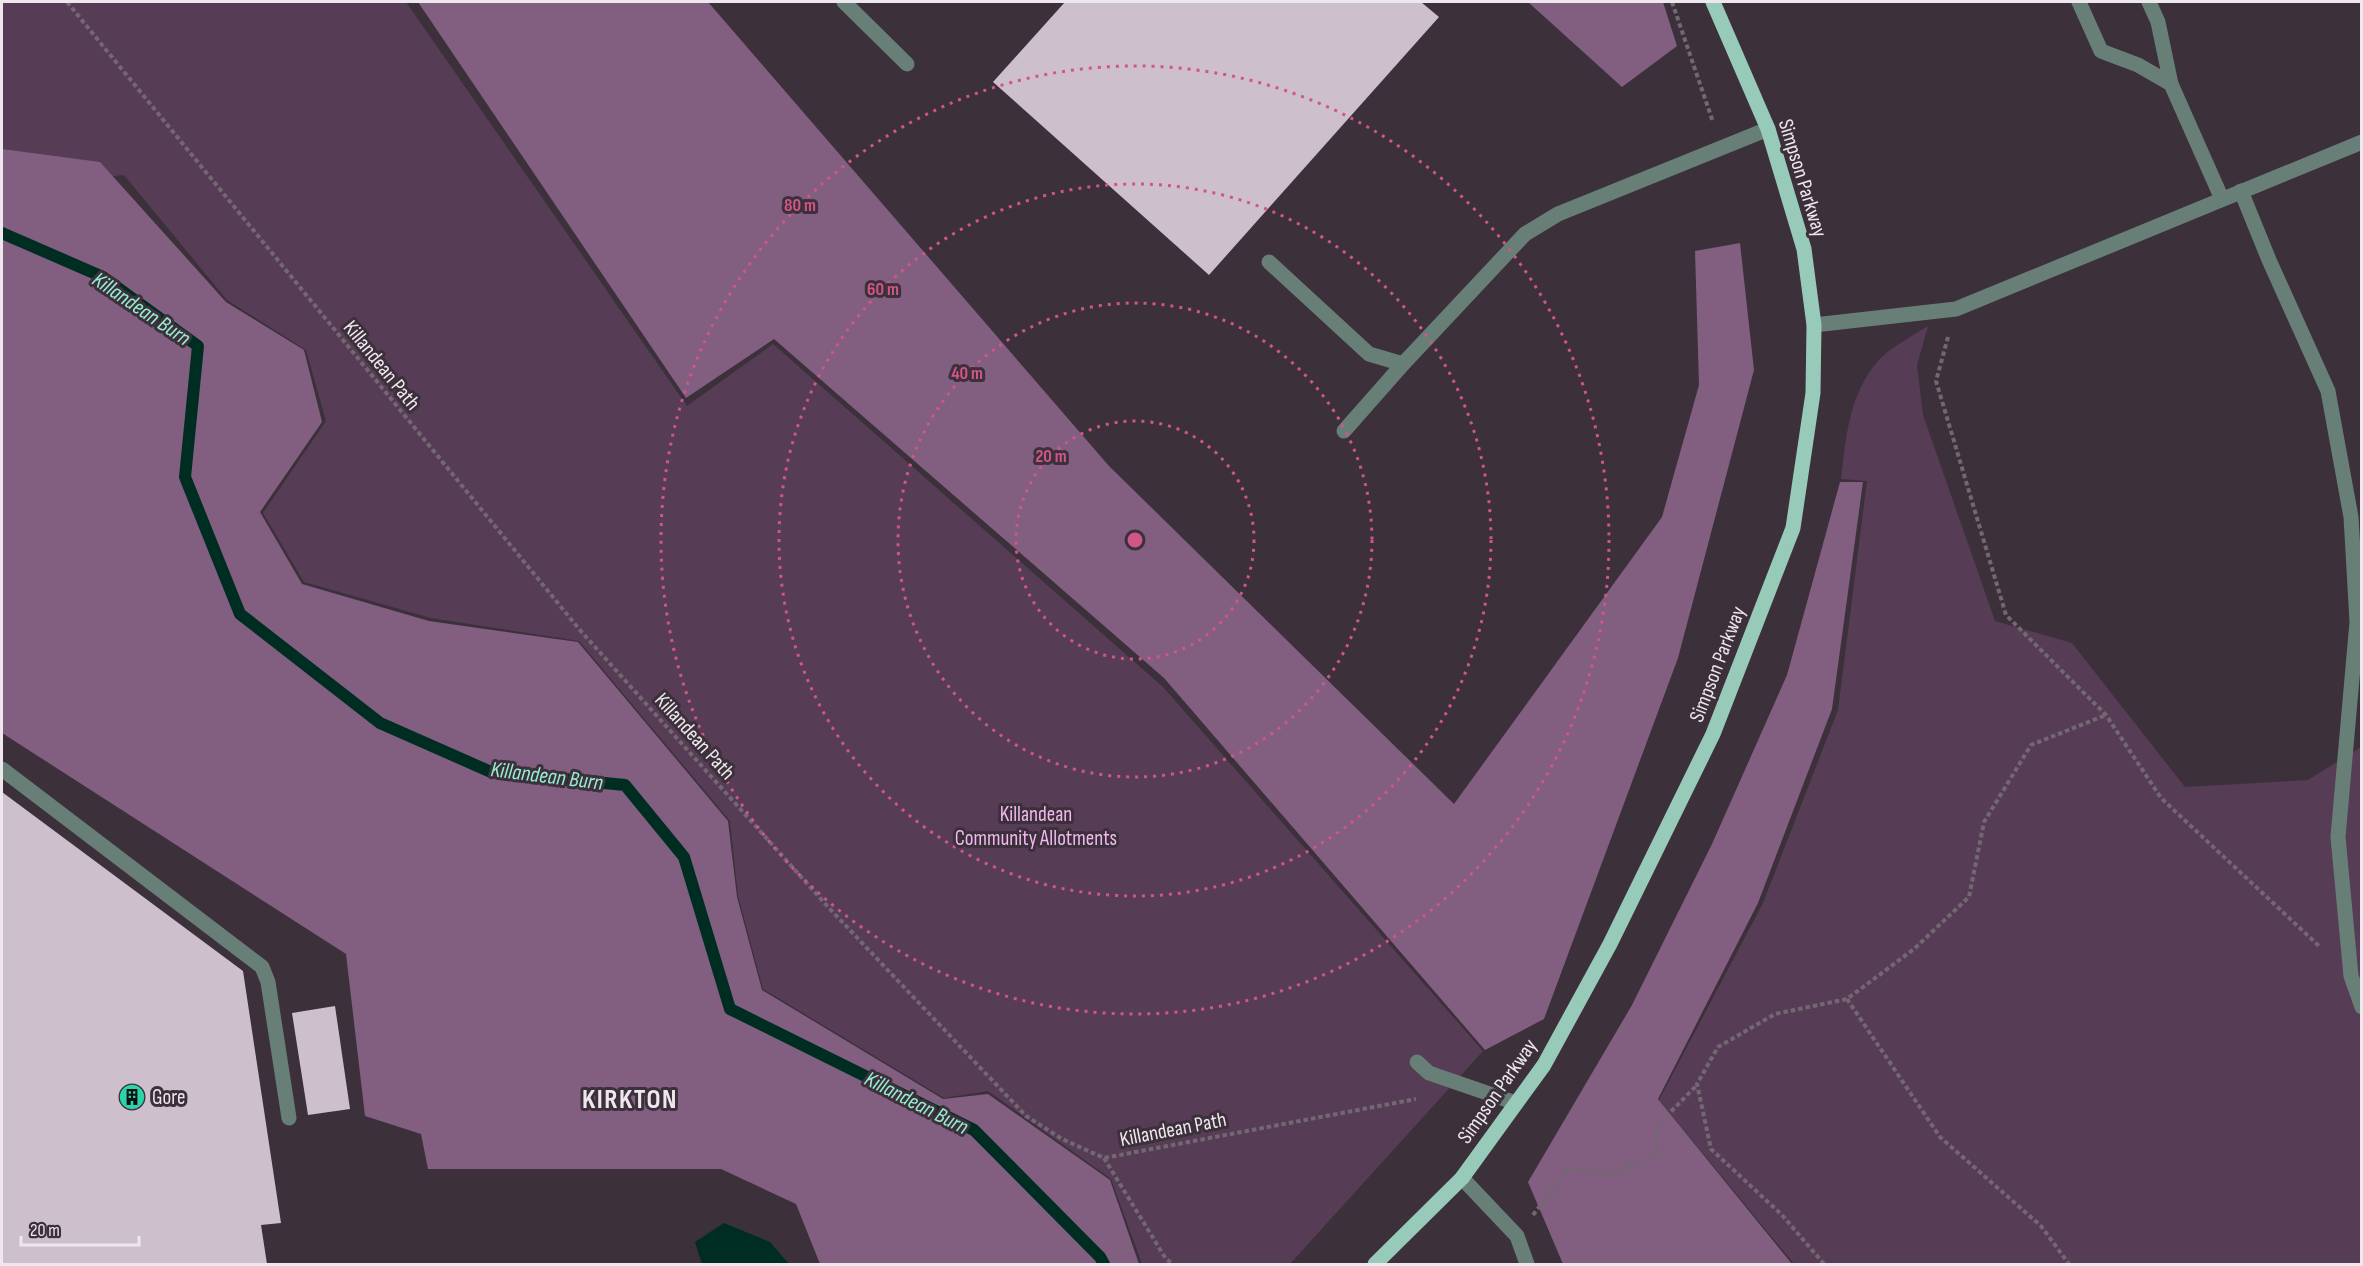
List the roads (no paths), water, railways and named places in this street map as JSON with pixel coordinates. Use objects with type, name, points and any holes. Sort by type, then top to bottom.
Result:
[{"type":"main road","name":"Simpson Parkway","points":[[1375,1264],[1462,1178],[1544,1065],[1610,944],[1713,734],[1793,528],[1813,393],[1814,325],[1804,249],[1768,129],[1713,2]]},
{"type":"lane","points":[[844,2],[907,64]]},
{"type":"lane","points":[[2079,2],[2101,51],[2138,65],[2170,84]]},
{"type":"lane","points":[[2149,2],[2158,22],[2170,84],[2222,199]]},
{"type":"lane","points":[[1344,431],[1403,364],[1525,234],[1558,214],[1768,129]]},
{"type":"lane","points":[[1814,325],[1956,309],[2361,142]]},
{"type":"lane","points":[[2241,192],[2268,260],[2328,391],[2351,517],[2357,622],[2338,837],[2351,976],[2361,1007]]},
{"type":"lane","points":[[1269,262],[1369,354],[1403,364]]},
{"type":"lane","points":[[2,769],[262,967],[268,982],[289,1118]]},
{"type":"lane","points":[[1418,1062],[1429,1072],[1516,1103]]},
{"type":"lane","points":[[1462,1178],[1517,1236],[1527,1264]]},
{"type":"waterway","name":"Killandean Burn","points":[[2,233],[103,277],[198,346],[185,477],[240,614],[380,723],[491,772],[625,785],[684,857],[730,1009],[974,1130],[1100,1257],[1104,1264]]},
{"type":"place","name":"Gore","points":[[132,1097]]},
{"type":"district","name":"KIRKTON","points":[[630,1099]]},
{"type":"park label","name":"Killandean Community Allotments","points":[[1036,826]]}]
